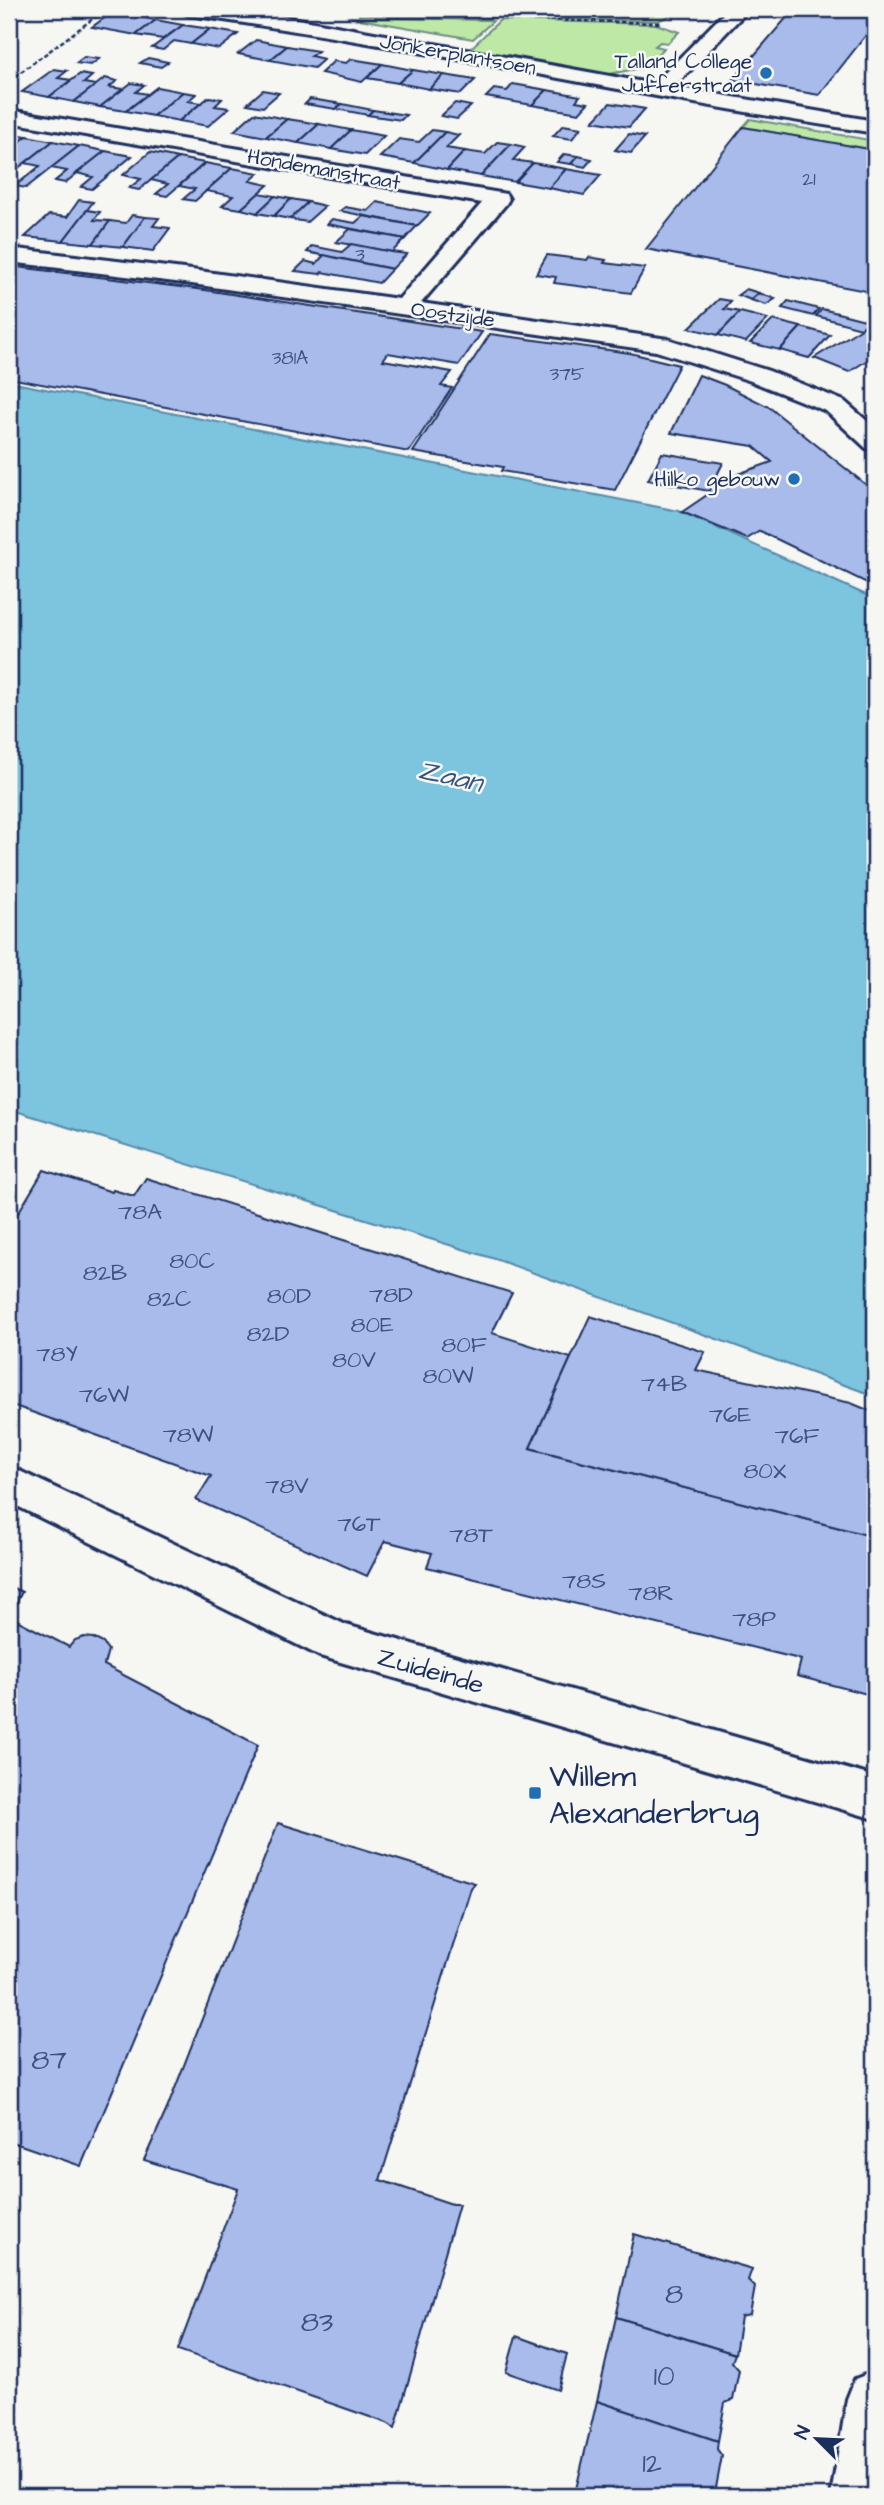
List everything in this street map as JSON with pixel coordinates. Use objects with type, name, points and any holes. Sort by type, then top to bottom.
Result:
[{"type":"street","name":"Jonkerplantsoen","points":[[188,9],[283,15],[659,91],[875,127]]},
{"type":"street","points":[[659,91],[739,9]]},
{"type":"street","name":"Hondemanstraat","points":[[9,116],[498,199],[405,307]]},
{"type":"street","name":"Oostzijde","points":[[9,255],[192,277],[659,344],[760,376],[835,406],[875,442]]},
{"type":"street","name":"Zuideinde","points":[[9,1483],[336,1642],[875,1798]]},
{"type":"street","points":[[860,2496],[875,2399]]},
{"type":"path","points":[[20,73],[106,9]]},
{"type":"path","points":[[554,9],[570,21]]},
{"type":"green space","points":[[360,9],[505,9],[495,18],[359,15]]},
{"type":"green space","points":[[513,9],[684,9],[658,21],[503,18]]},
{"type":"green space","points":[[348,17],[488,20],[493,21],[473,39]]},
{"type":"green space","points":[[500,20],[656,24],[679,32],[668,43],[660,42],[655,46],[664,48],[647,67],[609,74],[468,51]]},
{"type":"green space","points":[[750,119],[875,141],[875,150],[743,127]]},
{"type":"water","name":"Zaan","points":[[9,382],[679,511],[875,599],[875,1396],[495,1259],[9,1109]]},
{"type":"building","points":[[794,9],[875,9],[875,30],[870,30],[819,95],[733,80]]},
{"type":"building","points":[[110,14],[156,20],[136,35],[92,27]]},
{"type":"building","points":[[156,20],[183,25],[163,39],[136,35]]},
{"type":"building","points":[[183,25],[210,29],[191,44],[174,41],[163,50],[152,48]]},
{"type":"building","points":[[210,29],[238,34],[219,49],[191,44]]},
{"type":"building","points":[[256,40],[287,46],[270,60],[238,54]]},
{"type":"building","points":[[287,46],[318,51],[311,56],[324,59],[314,68],[270,60]]},
{"type":"building","points":[[84,57],[99,59],[91,65],[76,63]]},
{"type":"building","points":[[148,58],[168,62],[161,67],[140,63]]},
{"type":"building","points":[[351,59],[382,64],[362,82],[321,73],[334,61],[346,63]]},
{"type":"building","points":[[382,64],[413,70],[398,83],[367,78]]},
{"type":"building","points":[[54,69],[67,71],[58,78],[71,80],[49,97],[22,92]]},
{"type":"building","points":[[413,70],[444,75],[429,89],[398,83]]},
{"type":"building","points":[[80,74],[92,76],[84,83],[96,85],[74,102],[49,97]]},
{"type":"building","points":[[444,75],[475,80],[461,94],[429,89]]},
{"type":"building","points":[[105,78],[117,81],[109,87],[123,89],[100,107],[74,102]]},
{"type":"building","points":[[131,83],[144,85],[136,92],[148,94],[126,111],[100,107]]},
{"type":"building","points":[[513,84],[547,90],[532,105],[486,97],[494,89],[507,91]]},
{"type":"building","points":[[157,87],[183,92],[153,116],[126,111]]},
{"type":"building","points":[[263,90],[279,93],[263,107],[247,104]]},
{"type":"building","points":[[547,90],[580,96],[576,101],[588,103],[579,113],[532,105]]},
{"type":"building","points":[[183,92],[196,94],[188,101],[201,103],[179,121],[153,116]]},
{"type":"building","points":[[209,97],[222,99],[215,106],[229,108],[208,126],[179,121]]},
{"type":"building","points":[[310,99],[342,104],[336,109],[305,104]]},
{"type":"building","points":[[455,103],[471,106],[457,119],[441,116]]},
{"type":"building","points":[[610,103],[645,109],[629,127],[593,121]]},
{"type":"building","points":[[342,104],[373,110],[368,115],[336,109]]},
{"type":"building","points":[[373,110],[406,115],[401,120],[368,115]]},
{"type":"building","points":[[254,113],[287,119],[266,137],[234,131]]},
{"type":"building","points":[[287,119],[319,124],[298,143],[266,137]]},
{"type":"building","points":[[319,124],[351,130],[331,149],[298,143]]},
{"type":"building","points":[[563,125],[581,128],[572,139],[553,136]]},
{"type":"building","points":[[743,127],[875,150],[875,285],[871,292],[646,249]]},
{"type":"building","points":[[351,130],[384,136],[365,155],[331,149]]},
{"type":"building","points":[[432,130],[445,132],[414,163],[380,157],[399,139],[419,142]]},
{"type":"building","points":[[445,132],[459,135],[446,148],[465,151],[447,170],[414,163]]},
{"type":"building","points":[[9,133],[27,136],[9,150]]},
{"type":"building","points":[[629,134],[645,137],[631,153],[615,150]]},
{"type":"building","points":[[27,136],[53,141],[12,173],[9,172],[9,165],[14,161],[9,160],[9,150]]},
{"type":"building","points":[[53,141],[79,146],[26,188],[15,186],[40,166],[25,163]]},
{"type":"building","points":[[497,142],[511,144],[481,176],[447,170],[465,151],[485,154]]},
{"type":"building","points":[[511,144],[525,147],[513,160],[533,163],[515,182],[481,176]]},
{"type":"building","points":[[79,146],[105,151],[65,183],[55,181],[67,171],[51,168]]},
{"type":"building","points":[[105,151],[132,156],[92,189],[81,187],[93,177],[77,173]]},
{"type":"building","points":[[150,152],[178,158],[139,190],[129,188],[141,179],[123,175]]},
{"type":"building","points":[[564,154],[578,156],[571,164],[557,162]]},
{"type":"building","points":[[578,156],[592,159],[585,167],[571,164]]},
{"type":"building","points":[[178,158],[205,163],[167,196],[156,194],[168,184],[151,180]]},
{"type":"building","points":[[205,163],[232,168],[195,201],[183,199],[195,189],[179,186]]},
{"type":"building","points":[[533,163],[566,169],[549,188],[515,182]]},
{"type":"building","points":[[232,168],[259,173],[250,181],[268,185],[241,209],[222,206],[233,196],[206,191]]},
{"type":"building","points":[[566,169],[601,175],[584,195],[549,188]]},
{"type":"building","points":[[259,193],[275,196],[257,213],[241,209]]},
{"type":"building","points":[[275,196],[291,199],[274,216],[257,213]]},
{"type":"building","points":[[291,199],[308,202],[290,219],[274,216]]},
{"type":"building","points":[[79,200],[93,202],[63,241],[25,237],[49,215],[67,217]]},
{"type":"building","points":[[308,202],[325,206],[307,222],[290,219]]},
{"type":"building","points":[[377,202],[430,213],[417,226],[340,211],[345,207],[368,211]]},
{"type":"building","points":[[87,210],[100,212],[94,220],[110,221],[93,244],[63,241]]},
{"type":"building","points":[[132,215],[145,217],[123,247],[93,244],[110,221],[126,223]]},
{"type":"building","points":[[363,216],[417,226],[405,239],[327,224],[332,219],[355,223]]},
{"type":"building","points":[[145,217],[159,218],[153,226],[170,228],[153,251],[123,247]]},
{"type":"building","points":[[350,229],[405,239],[392,252],[336,242]]},
{"type":"building","points":[[351,244],[407,254],[392,269],[307,252],[312,246],[342,252]]},
{"type":"building","points":[[324,255],[392,269],[379,283],[322,272],[295,271],[305,261],[316,264]]},
{"type":"building","points":[[547,255],[587,260],[589,257],[606,260],[604,263],[645,268],[631,293],[554,283],[556,277],[536,274]]},
{"type":"building","points":[[9,266],[205,290],[482,332],[459,365],[388,353],[383,360],[452,372],[441,386],[452,388],[409,452],[9,378]]},
{"type":"building","points":[[746,289],[759,293],[751,300],[738,295]]},
{"type":"building","points":[[759,293],[775,299],[766,305],[751,300]]},
{"type":"building","points":[[719,299],[731,301],[724,309],[740,312],[718,335],[689,328]]},
{"type":"building","points":[[788,301],[819,309],[813,316],[782,308]]},
{"type":"building","points":[[822,309],[869,321],[861,328],[816,316]]},
{"type":"building","points":[[740,312],[768,319],[746,342],[718,335]]},
{"type":"building","points":[[773,320],[801,327],[780,350],[750,343]]},
{"type":"building","points":[[865,326],[875,330],[875,339],[870,342],[875,344],[875,355],[849,372],[814,358]]},
{"type":"building","points":[[801,327],[830,335],[809,358],[780,350]]},
{"type":"building","points":[[490,334],[630,353],[679,365],[615,490],[501,471],[503,467],[413,452]]},
{"type":"building","name":"Hilko gebouw","points":[[699,375],[769,407],[875,492],[875,582],[869,584],[760,531],[747,539],[682,512],[738,474],[772,462],[753,446],[671,433]]},
{"type":"building","points":[[662,453],[723,463],[709,491],[648,480]]},
{"type":"building","points":[[44,1170],[112,1192],[113,1190],[134,1196],[146,1178],[512,1293],[492,1333],[571,1358],[530,1448],[875,1537],[875,1696],[797,1676],[801,1660],[795,1658],[427,1567],[432,1553],[385,1541],[367,1576],[196,1500],[211,1476],[9,1404],[9,1228]]},
{"type":"building","points":[[590,1316],[705,1352],[696,1370],[851,1403],[875,1413],[875,1537],[530,1448]]},
{"type":"building","points":[[9,1586],[22,1592],[9,1616]]},
{"type":"building","points":[[9,1616],[69,1647],[75,1640],[84,1637],[103,1643],[108,1650],[104,1665],[258,1745],[81,2166],[9,2141]]},
{"type":"building","points":[[278,1823],[475,1883],[471,1888],[380,2180],[459,2204],[395,2428],[178,2350],[238,2189],[144,2160],[167,2109]]},
{"type":"building","points":[[634,2234],[752,2269],[748,2280],[755,2287],[750,2315],[741,2317],[735,2354],[616,2317]]},
{"type":"building","points":[[616,2317],[735,2354],[732,2362],[739,2370],[733,2400],[725,2403],[718,2441],[597,2401]]},
{"type":"building","points":[[516,2336],[567,2354],[558,2390],[506,2372]]},
{"type":"building","points":[[597,2401],[718,2441],[717,2449],[722,2456],[716,2488],[708,2490],[707,2496],[597,2496],[576,2489]]},
{"type":"place","name":"Talland College Jufferstraat","points":[[766,73]]},
{"type":"place","name":"Hilko gebouw","points":[[794,479]]},
{"type":"place","name":"Willem Alexanderbrug","points":[[535,1793]]}]
